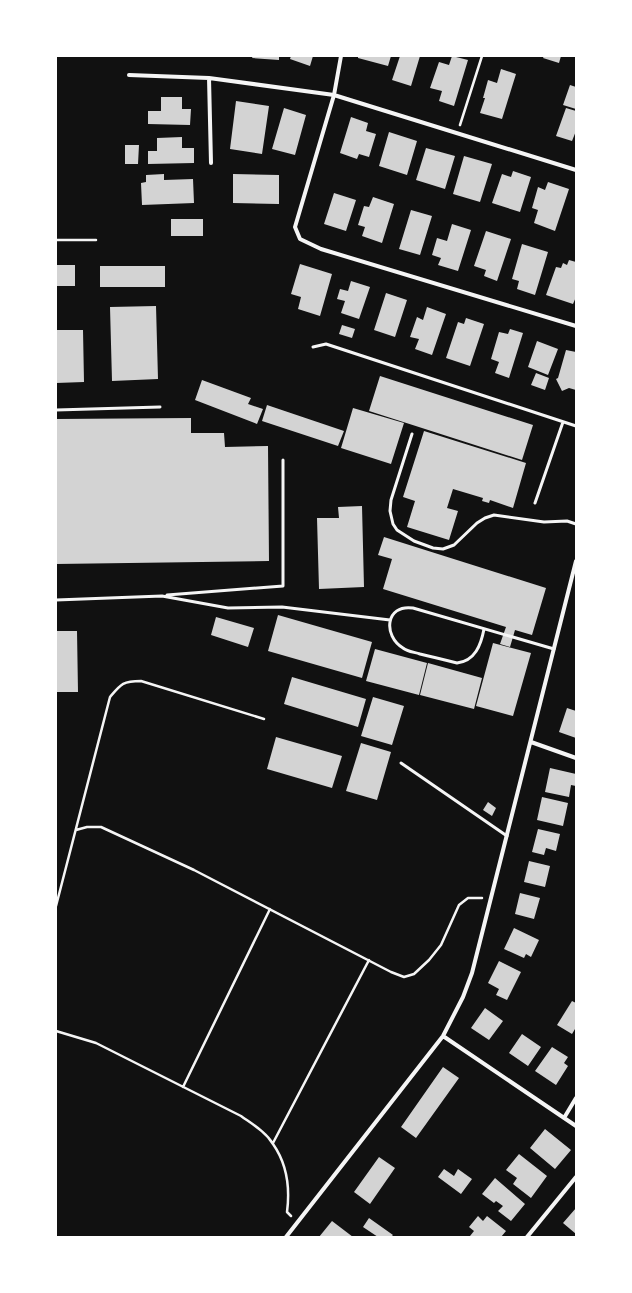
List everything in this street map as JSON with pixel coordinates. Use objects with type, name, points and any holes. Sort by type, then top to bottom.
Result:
[{"type":"street","points":[[341,56],[334,95],[295,227],[300,240],[321,249],[576,326]]},
{"type":"street","points":[[129,75],[209,78],[334,95],[576,170]]},
{"type":"street","points":[[209,78],[211,162]]},
{"type":"street","points":[[286,1237],[443,1036],[463,997],[472,973],[576,561]]},
{"type":"street","points":[[530,742],[576,758]]},
{"type":"street","points":[[443,1036],[576,1126]]},
{"type":"street","points":[[564,1118],[576,1098]]},
{"type":"street","points":[[527,1237],[576,1177]]},
{"type":"lane","points":[[313,347],[326,344],[576,426]]},
{"type":"lane","points":[[56,410],[160,406]]},
{"type":"lane","points":[[535,503],[563,422]]},
{"type":"lane","points":[[412,434],[391,500],[390,511],[393,524],[397,530],[405,536],[433,548],[443,549],[454,545],[477,523],[494,515],[544,522],[567,522],[576,524]]},
{"type":"lane","points":[[56,600],[162,596],[283,586],[283,460]]},
{"type":"lane","points":[[162,596],[228,608],[282,608],[390,620]]},
{"type":"lane","points":[[484,629],[480,644],[473,655],[462,662],[457,663],[405,650],[395,642],[391,631],[390,620],[400,608],[413,608],[554,649]]},
{"type":"lane","points":[[401,763],[507,836]]},
{"type":"path","points":[[458,134],[482,56]]},
{"type":"path","points":[[56,240],[96,240]]},
{"type":"path","points":[[56,906],[110,697],[118,687],[128,681],[141,681],[264,720]]},
{"type":"path","points":[[76,830],[101,827],[194,870],[404,977],[414,974],[429,960],[441,944],[459,905],[468,898],[490,900]]},
{"type":"path","points":[[183,1087],[270,909]]},
{"type":"path","points":[[273,1143],[369,960]]},
{"type":"path","points":[[56,1030],[96,1043],[241,1116],[259,1130],[273,1143],[283,1162],[289,1201],[287,1212],[298,1223]]},
{"type":"building","points":[[253,56],[279,56],[279,60],[252,58]]},
{"type":"building","points":[[291,56],[313,56],[310,66],[290,59]]},
{"type":"building","points":[[358,56],[391,56],[388,66],[358,58]]},
{"type":"building","points":[[400,56],[420,56],[411,86],[392,80]]},
{"type":"building","points":[[452,56],[468,60],[454,106],[439,101],[442,91],[430,88],[439,62],[449,65]]},
{"type":"building","points":[[544,56],[561,56],[559,63],[543,58]]},
{"type":"building","points":[[501,69],[516,74],[502,119],[480,113],[485,98],[483,98],[488,80],[497,83]]},
{"type":"building","points":[[570,85],[576,87],[576,109],[563,105]]},
{"type":"building","points":[[161,97],[182,97],[182,109],[191,109],[190,125],[148,124],[148,111],[161,111]]},
{"type":"building","points":[[236,101],[269,106],[262,154],[230,149]]},
{"type":"building","points":[[284,108],[306,115],[295,155],[272,149]]},
{"type":"building","points":[[566,108],[576,111],[576,131],[572,141],[556,136]]},
{"type":"building","points":[[351,117],[368,123],[366,131],[376,134],[369,157],[359,154],[357,159],[340,153]]},
{"type":"building","points":[[389,132],[417,141],[407,175],[379,166]]},
{"type":"building","points":[[182,137],[182,148],[194,148],[194,163],[148,164],[148,151],[157,151],[157,138]]},
{"type":"building","points":[[125,145],[139,145],[138,164],[125,164]]},
{"type":"building","points":[[426,148],[455,156],[445,189],[416,180]]},
{"type":"building","points":[[464,156],[492,164],[480,202],[453,194]]},
{"type":"building","points":[[513,171],[531,177],[520,212],[492,203],[502,174],[511,177]]},
{"type":"building","points":[[164,174],[164,180],[193,179],[194,203],[142,205],[141,183],[146,182],[146,175]]},
{"type":"building","points":[[233,174],[279,175],[279,204],[233,203]]},
{"type":"building","points":[[548,182],[569,189],[555,231],[534,223],[538,210],[532,208],[538,187],[545,190]]},
{"type":"building","points":[[334,193],[356,200],[346,231],[324,224]]},
{"type":"building","points":[[373,197],[394,204],[382,243],[362,236],[365,227],[358,225],[364,206],[369,207]]},
{"type":"building","points":[[411,210],[432,216],[420,255],[399,249]]},
{"type":"building","points":[[171,219],[203,219],[203,236],[171,236]]},
{"type":"building","points":[[452,224],[471,230],[458,271],[438,265],[441,258],[432,255],[437,238],[447,241]]},
{"type":"building","points":[[486,231],[511,239],[497,281],[484,276],[486,270],[474,266]]},
{"type":"building","points":[[522,244],[548,252],[535,295],[517,289],[519,281],[512,279]]},
{"type":"building","points":[[569,260],[576,262],[576,297],[573,304],[546,295],[556,267],[561,268],[563,263],[567,265]]},
{"type":"building","points":[[300,264],[332,274],[320,316],[298,309],[301,297],[291,294]]},
{"type":"building","points":[[56,265],[75,265],[75,286],[56,286]]},
{"type":"building","points":[[100,266],[165,266],[165,287],[100,287]]},
{"type":"building","points":[[351,281],[370,287],[359,319],[341,313],[345,301],[337,299],[340,289],[348,291]]},
{"type":"building","points":[[386,293],[407,300],[395,337],[374,330]]},
{"type":"building","points":[[156,306],[158,379],[112,381],[110,307]]},
{"type":"building","points":[[427,307],[446,314],[432,355],[415,349],[419,339],[410,337],[417,317],[423,320]]},
{"type":"building","points":[[466,318],[484,324],[470,366],[446,358],[458,322],[464,324]]},
{"type":"building","points":[[342,325],[355,329],[352,338],[339,334]]},
{"type":"building","points":[[510,329],[523,333],[509,378],[495,373],[499,362],[491,359],[499,332],[508,334]]},
{"type":"building","points":[[56,330],[83,330],[84,382],[56,383]]},
{"type":"building","points":[[537,341],[558,349],[548,375],[528,367]]},
{"type":"building","points":[[566,350],[576,352],[576,390],[569,388],[562,391],[556,379],[558,378]]},
{"type":"building","points":[[536,373],[549,378],[545,390],[531,385]]},
{"type":"building","points":[[380,376],[533,425],[522,460],[369,411]]},
{"type":"building","points":[[202,380],[251,398],[248,404],[263,409],[257,424],[195,400]]},
{"type":"building","points":[[267,405],[344,431],[338,446],[262,421]]},
{"type":"building","points":[[353,408],[404,423],[391,464],[341,448]]},
{"type":"building","points":[[191,418],[191,433],[224,433],[225,447],[268,446],[269,561],[56,564],[56,419]]},
{"type":"building","points":[[424,431],[526,463],[513,508],[490,500],[489,503],[482,501],[483,498],[453,489],[447,508],[458,511],[449,540],[407,527],[415,501],[403,497]]},
{"type":"building","points":[[362,506],[364,587],[319,589],[317,518],[339,518],[338,507]]},
{"type":"building","points":[[384,537],[546,588],[532,635],[515,630],[510,647],[500,644],[506,627],[383,589],[392,559],[378,555]]},
{"type":"building","points":[[278,615],[372,642],[362,678],[268,651]]},
{"type":"building","points":[[216,617],[254,628],[248,647],[211,635]]},
{"type":"building","points":[[56,631],[77,631],[78,692],[56,692]]},
{"type":"building","points":[[493,643],[531,653],[513,716],[476,706]]},
{"type":"building","points":[[375,649],[427,663],[419,695],[366,681]]},
{"type":"building","points":[[428,663],[482,678],[474,709],[420,695]]},
{"type":"building","points":[[292,677],[366,699],[358,727],[284,704]]},
{"type":"building","points":[[373,697],[404,706],[392,745],[361,736]]},
{"type":"building","points":[[567,708],[576,711],[576,738],[559,732]]},
{"type":"building","points":[[276,737],[342,756],[332,788],[267,769]]},
{"type":"building","points":[[361,743],[391,752],[377,800],[346,791]]},
{"type":"building","points":[[550,768],[576,774],[576,786],[571,785],[569,797],[545,792]]},
{"type":"building","points":[[542,797],[568,803],[563,826],[537,820]]},
{"type":"building","points":[[488,802],[496,808],[492,816],[483,810]]},
{"type":"building","points":[[538,829],[560,834],[556,851],[546,848],[544,855],[532,852]]},
{"type":"building","points":[[529,861],[550,866],[545,887],[524,882]]},
{"type":"building","points":[[520,893],[540,898],[534,919],[515,914]]},
{"type":"building","points":[[514,928],[539,940],[531,957],[526,954],[524,958],[504,949]]},
{"type":"building","points":[[499,961],[521,972],[507,1000],[496,995],[499,989],[488,983]]},
{"type":"building","points":[[572,1001],[576,1003],[576,1030],[575,1029],[572,1034],[557,1025]]},
{"type":"building","points":[[485,1008],[503,1021],[489,1040],[471,1028]]},
{"type":"building","points":[[522,1034],[541,1047],[528,1066],[509,1053]]},
{"type":"building","points":[[552,1047],[568,1057],[564,1063],[568,1066],[556,1085],[535,1071]]},
{"type":"building","points":[[443,1067],[459,1078],[416,1138],[401,1127]]},
{"type":"building","points":[[545,1129],[571,1150],[555,1169],[530,1148]]},
{"type":"building","points":[[519,1154],[547,1176],[531,1198],[513,1184],[517,1178],[506,1170]]},
{"type":"building","points":[[379,1157],[395,1168],[370,1204],[354,1192]]},
{"type":"building","points":[[444,1169],[454,1176],[458,1169],[472,1179],[461,1194],[438,1177]]},
{"type":"building","points":[[495,1178],[525,1204],[511,1221],[498,1211],[503,1206],[496,1201],[494,1203],[482,1194]]},
{"type":"building","points":[[576,1208],[576,1234],[563,1223]]},
{"type":"building","points":[[478,1216],[483,1221],[487,1216],[506,1231],[501,1237],[471,1237],[470,1236],[474,1231],[469,1227]]},
{"type":"building","points":[[369,1218],[393,1235],[391,1237],[378,1237],[363,1227]]},
{"type":"building","points":[[332,1221],[353,1237],[319,1237]]}]
